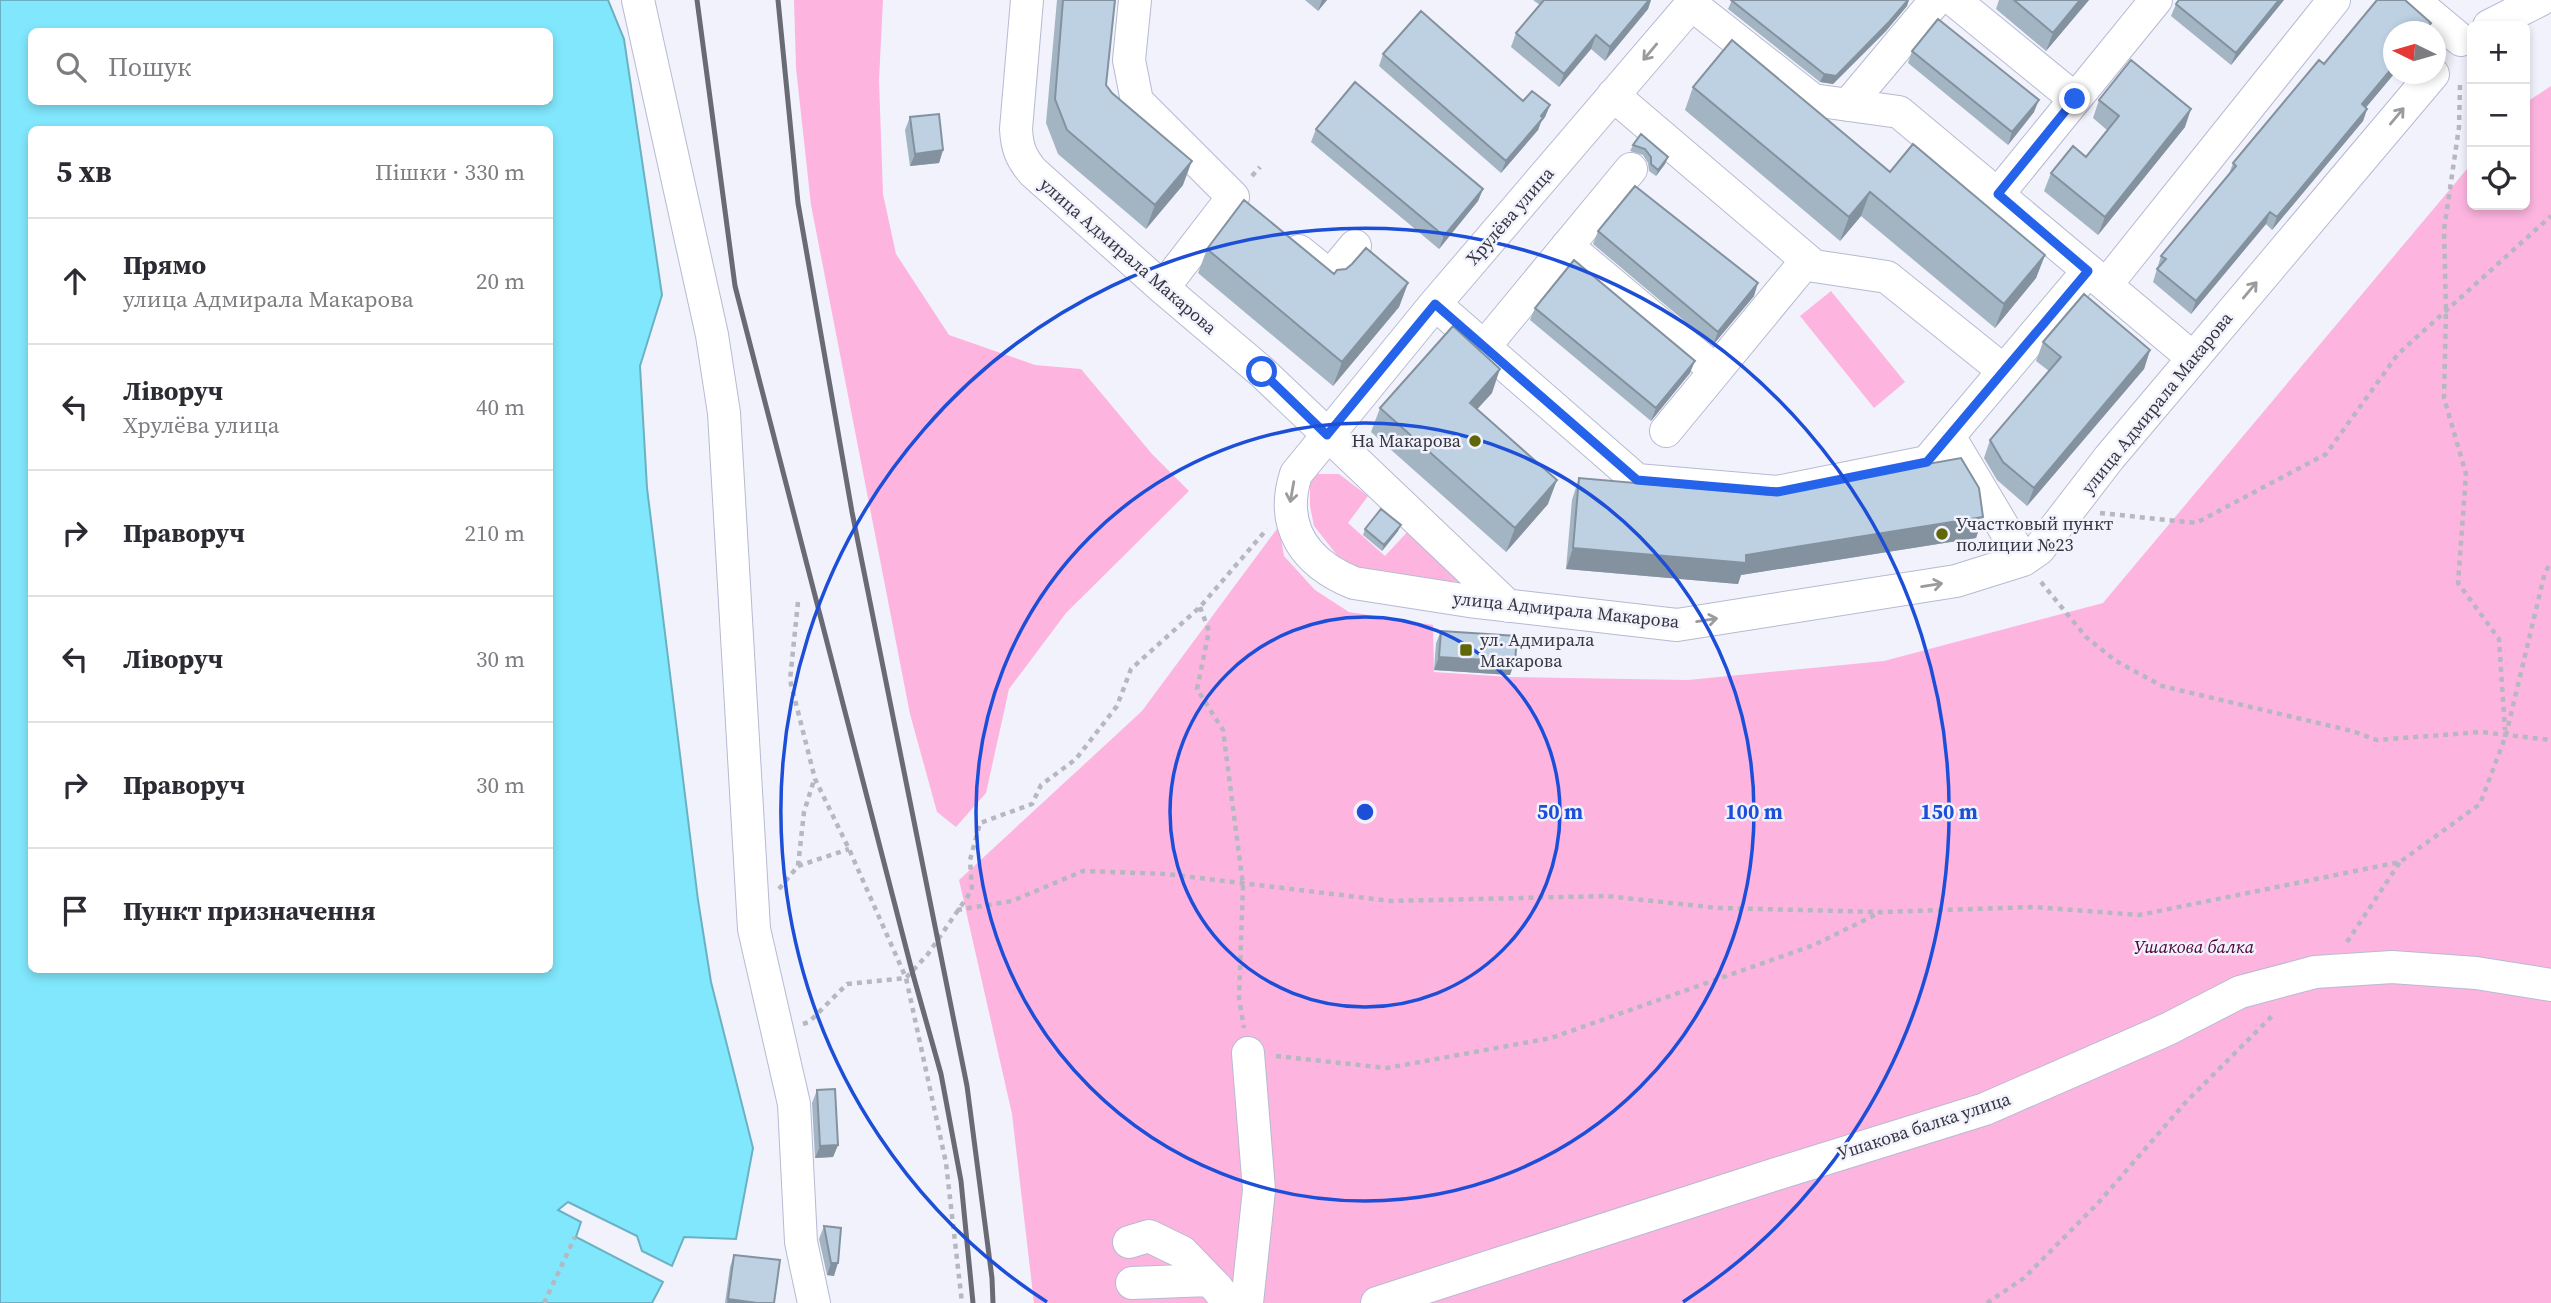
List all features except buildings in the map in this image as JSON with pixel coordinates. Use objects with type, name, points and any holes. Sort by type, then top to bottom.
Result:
[{"type":"street","points":[[638,0],[712,335],[724,413],[754,919],[777,1036],[794,1104],[801,1242],[814,1303]]},
{"type":"street","name":"улица Адмирала Макарова","points":[[1027,0],[1016,129],[1017,145],[1023,160],[1033,172],[1163,288],[1262,372],[1327,435],[1296,474],[1290,502],[1292,525],[1305,548],[1339,577],[1354,583],[1508,606],[1676,625],[1956,581],[2023,560],[2039,550],[2109,458],[2424,84]]},
{"type":"street","points":[[1135,0],[1129,60],[1137,101],[1254,215],[1330,276],[1355,246]]},
{"type":"street","points":[[1847,105],[1936,0]]},
{"type":"street","points":[[1954,0],[2075,99]]},
{"type":"street","points":[[1998,194],[2156,0]]},
{"type":"street","points":[[1435,304],[1637,480],[1777,492],[1927,462],[2004,371],[2097,278],[2334,0]]},
{"type":"street","points":[[2413,0],[2467,30]]},
{"type":"street","name":"улица Адмирала Макарова","points":[[2499,21],[2540,0]]},
{"type":"street","points":[[1693,2],[1813,100],[1899,112],[2193,358]]},
{"type":"street","name":"Хрулёва улица","points":[[1327,435],[1693,2]]},
{"type":"street","name":"улица Адмирала Макарова","points":[[2446,61],[2467,41]]},
{"type":"street","points":[[1613,95],[1814,266],[1887,277],[2004,371]]},
{"type":"street","points":[[1484,347],[1631,169]]},
{"type":"street","points":[[1163,288],[1254,215]]},
{"type":"street","points":[[1567,246],[1715,370]]},
{"type":"street","points":[[1666,430],[1807,260]]},
{"type":"street","points":[[1327,435],[1508,606]]},
{"type":"street","points":[[1949,436],[2023,560]]},
{"type":"street","name":"Ушакова балка улица","points":[[1377,1303],[1773,1175],[1985,1110],[2168,1029],[2240,992],[2315,972],[2392,967],[2476,973],[2551,985]]},
{"type":"street","points":[[1247,1303],[1259,1190],[1248,1053]]},
{"type":"street","points":[[1129,1242],[1149,1236],[1181,1252],[1218,1291]]},
{"type":"street","points":[[1132,1283],[1218,1291]]},
{"type":"path","points":[[2467,77],[2444,230],[2444,398],[2466,474],[2458,583],[2499,639],[2506,735]]},
{"type":"path","points":[[2070,510],[2196,523],[2326,454],[2398,354],[2551,216]]},
{"type":"path","points":[[777,1036],[809,1022],[847,984],[906,978],[928,954],[972,890],[970,860],[980,823],[1032,804],[1041,785],[1076,759],[1117,706],[1131,668],[1200,607],[1290,502]]},
{"type":"path","points":[[2023,560],[2086,637],[2116,661],[2162,686],[2352,731],[2377,740],[2481,732],[2551,740]]},
{"type":"path","points":[[2315,972],[2338,956],[2400,862],[2480,804],[2506,735],[2545,572],[2551,564]]},
{"type":"path","points":[[798,601],[790,681],[815,779],[906,978],[946,1163],[962,1303]]},
{"type":"path","points":[[1200,607],[1209,631],[1197,689],[1223,730],[1243,885],[1239,998],[1248,1053],[1387,1068],[1551,1038],[1814,945],[1882,912]]},
{"type":"path","points":[[798,866],[804,812],[815,779]]},
{"type":"path","points":[[754,919],[798,866],[849,849]]},
{"type":"path","points":[[957,910],[1012,901],[1083,871],[1166,874],[1391,901],[1606,896],[1718,908],[1882,912],[2033,907],[2139,915],[2400,862]]},
{"type":"path","points":[[1987,1303],[2024,1278],[2099,1202],[2185,1103],[2278,1009]]},
{"type":"path","points":[[544,1303],[575,1237]]},
{"type":"green space","points":[[794,0],[883,0],[879,80],[883,194],[896,254],[949,335],[1035,365],[1081,369],[1152,454],[1189,491],[1066,613],[1009,689],[986,793],[956,827],[937,812],[910,714],[811,205],[796,68]]},
{"type":"green space","name":"Ушакова балка","points":[[2551,86],[2551,1303],[1034,1303],[1012,1114],[959,880],[1142,711],[1279,526],[1284,556],[1315,590],[1349,612],[1433,625],[1434,672],[1510,677],[1688,680],[1884,661],[2103,603],[2467,169],[2467,210],[2530,210],[2530,100]]},
{"type":"green space","points":[[1831,291],[1905,382],[1874,408],[1800,316]]},
{"type":"green space","points":[[1310,474],[1339,474],[1368,496],[1348,523],[1385,556],[1411,528],[1473,582],[1371,580],[1348,569],[1314,526],[1310,506]]},
{"type":"water","points":[[0,0],[608,0],[624,39],[662,295],[640,366],[647,488],[698,900],[711,982],[753,1148],[736,1239],[684,1237],[672,1266],[642,1251],[637,1236],[568,1202],[558,1210],[581,1222],[576,1237],[663,1282],[652,1303],[0,1303]]},
{"type":"railway","points":[[697,0],[735,286],[941,1074],[961,1181],[973,1303]]},
{"type":"railway","points":[[778,0],[798,203],[852,512],[967,1086],[993,1303]]},
{"type":"place","name":"На Макарова","points":[[1475,441]]},
{"type":"place","name":"Участковый пункт полиции №23","points":[[1942,534]]},
{"type":"place","name":"ул. Адмирала Макарова","points":[[1466,650]]},
{"type":"route","points":[[1262,372],[1327,435],[1435,304],[1637,480],[1777,492],[1927,462],[2088,271],[1998,194],[2075,99]]}]
